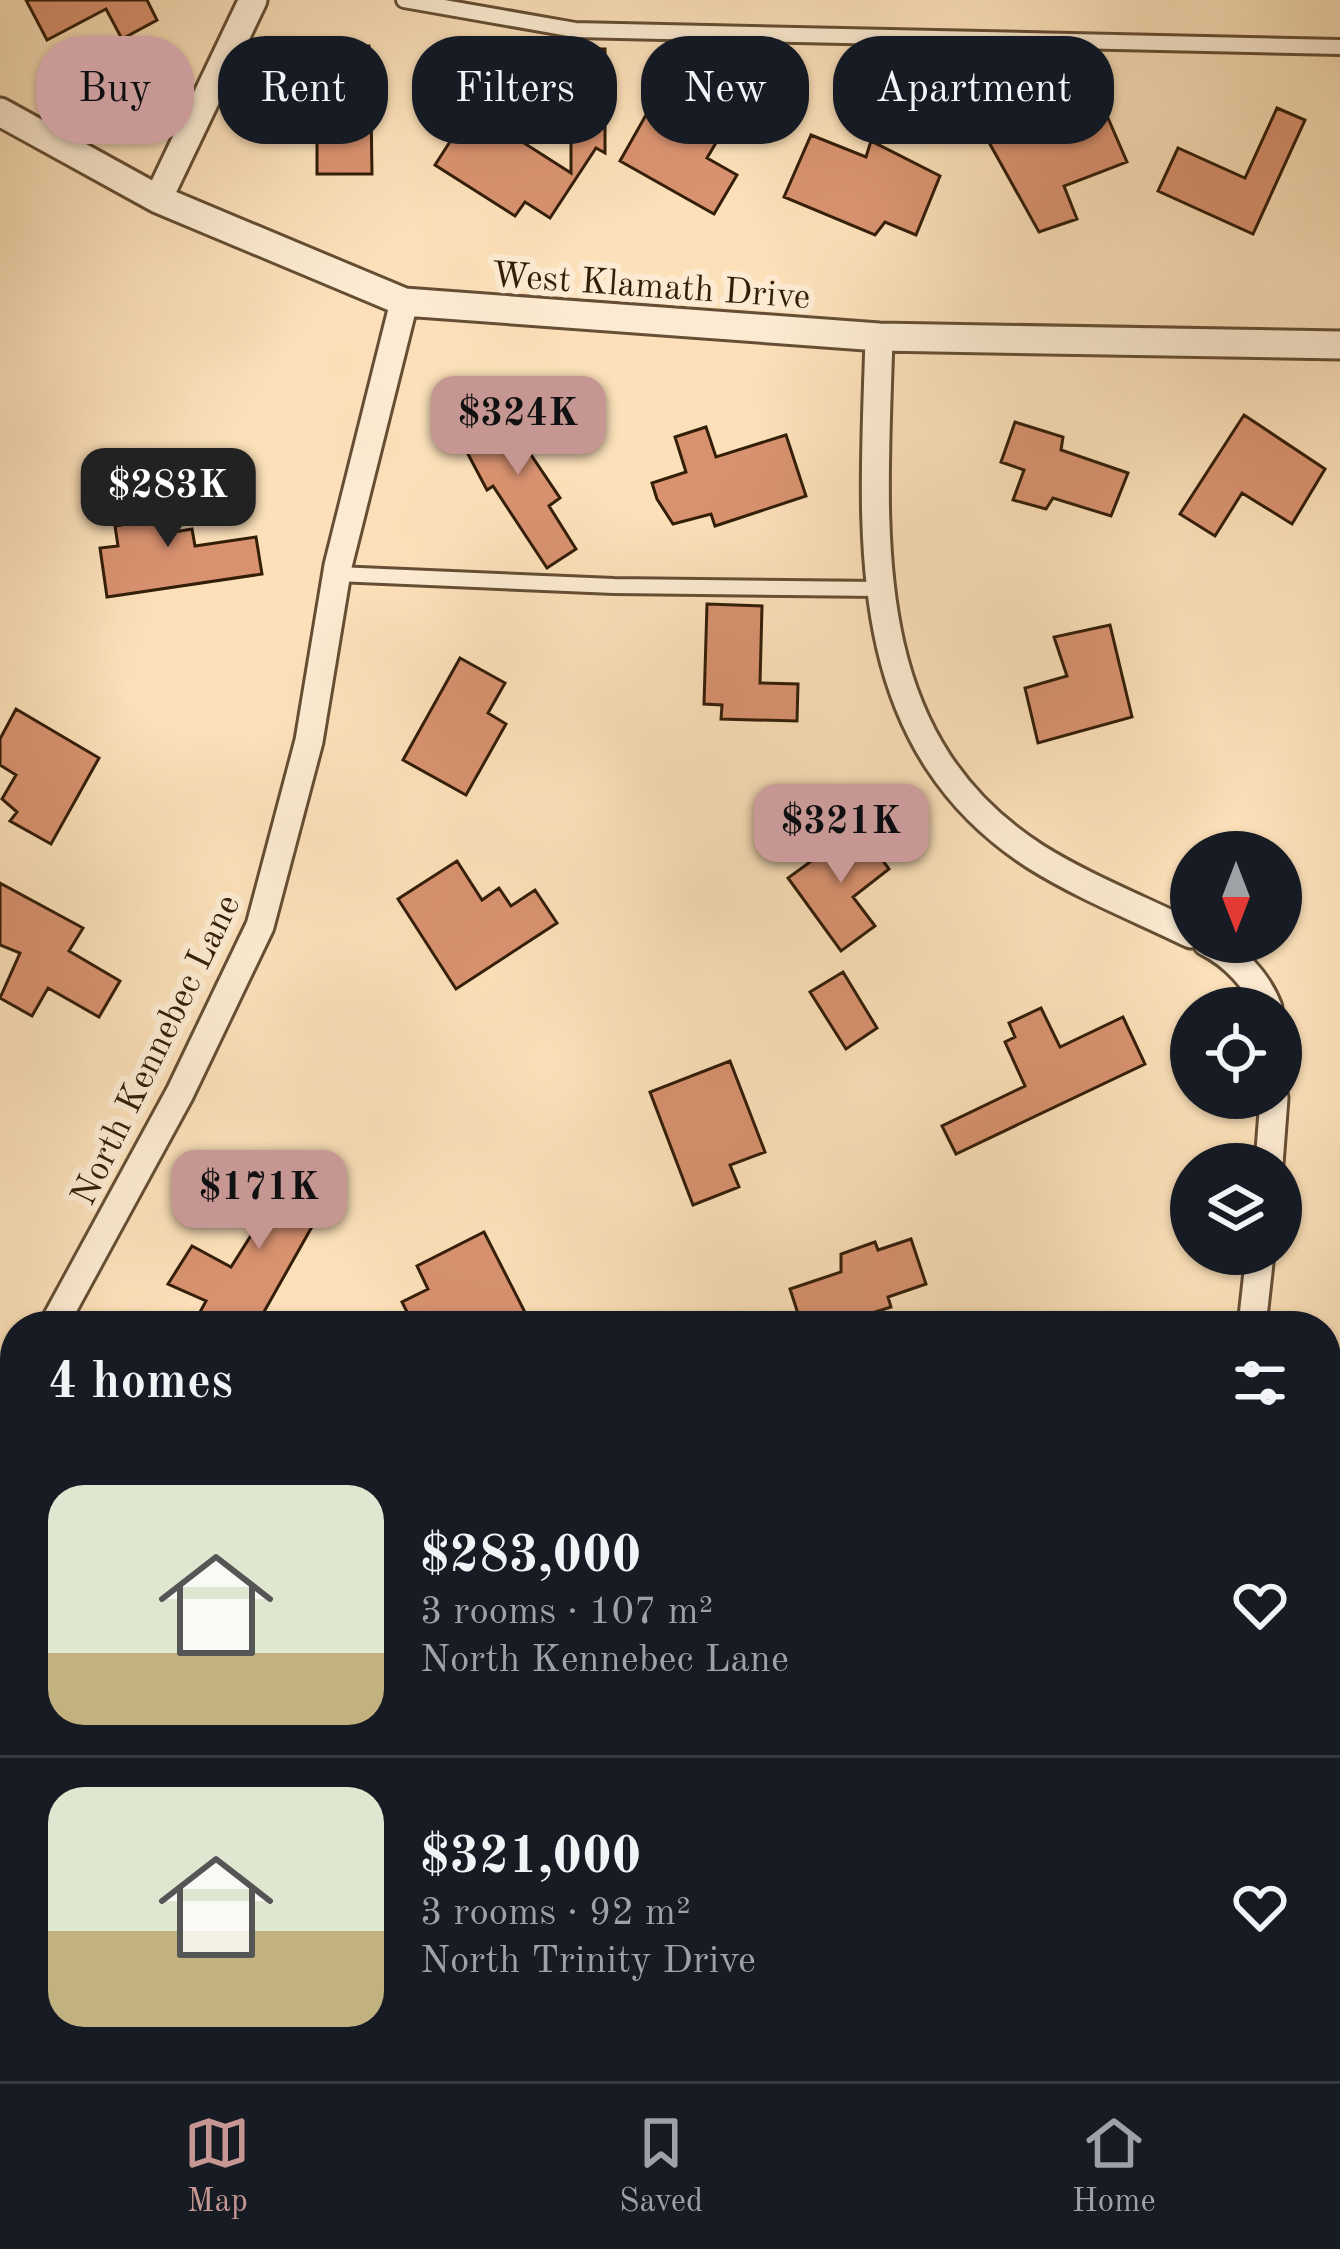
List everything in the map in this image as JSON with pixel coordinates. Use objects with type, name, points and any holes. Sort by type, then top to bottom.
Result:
[{"type":"street","points":[[158,200],[253,0]]},
{"type":"street","name":"West Klamath Drive","points":[[0,112],[158,200],[404,302],[879,337],[1340,345]]},
{"type":"street","name":"North Kennebec Lane","points":[[61,1311],[180,1094],[260,926],[309,741],[337,574],[404,302]]},
{"type":"street","points":[[879,337],[874,521],[883,632],[906,701],[929,746],[980,813],[1036,857],[1170,924]]},
{"type":"street","points":[[1235,963],[1259,987]]},
{"type":"street","points":[[1254,1311],[1258,1275]]},
{"type":"lane","points":[[404,0],[575,30],[1340,47]]},
{"type":"lane","points":[[337,574],[614,586],[880,589]]},
{"type":"building","points":[[26,0],[147,0],[157,20],[120,36],[106,9],[55,36],[45,36]]},
{"type":"building","points":[[1277,108],[1305,120],[1253,234],[1158,191],[1178,148],[1245,178]]},
{"type":"building","points":[[641,124],[641,144],[715,144],[707,158],[737,175],[714,214],[620,161]]},
{"type":"building","points":[[1114,132],[1127,162],[1064,186],[1077,219],[1039,232],[990,144],[1114,144]]},
{"type":"building","points":[[811,135],[866,157],[870,144],[877,144],[940,176],[916,235],[885,222],[875,235],[784,197]]},
{"type":"building","points":[[317,144],[372,144],[372,174],[317,174]]},
{"type":"building","points":[[448,144],[526,144],[571,173],[571,144],[605,144],[605,153],[596,148],[550,218],[525,202],[515,216],[435,165]]},
{"type":"building","points":[[508,395],[532,433],[521,440],[560,498],[549,506],[576,549],[547,568],[493,486],[487,490],[460,439],[482,425],[480,413]]},
{"type":"building","points":[[1244,415],[1325,469],[1292,524],[1242,493],[1215,536],[1180,514]]},
{"type":"building","points":[[1015,422],[1063,437],[1061,450],[1128,473],[1111,516],[1053,498],[1046,509],[1013,500],[1024,470],[1001,462]]},
{"type":"building","points":[[706,427],[716,457],[786,435],[806,496],[715,526],[711,514],[673,524],[652,483],[686,472],[675,437]]},
{"type":"building","points":[[167,483],[174,532],[192,529],[195,546],[256,537],[262,574],[107,597],[100,548],[118,546],[115,526],[127,524],[122,490]]},
{"type":"building","points":[[707,604],[762,606],[760,683],[798,684],[797,721],[721,719],[722,705],[704,704]]},
{"type":"building","points":[[1110,625],[1132,717],[1038,743],[1025,688],[1067,676],[1054,637]]},
{"type":"building","points":[[460,658],[505,683],[488,713],[506,724],[466,795],[403,760]]},
{"type":"building","points":[[16,709],[99,758],[51,844],[10,821],[17,812],[2,799],[16,775],[0,765],[0,739]]},
{"type":"building","points":[[858,827],[889,869],[853,897],[875,926],[841,951],[788,878]]},
{"type":"building","points":[[457,861],[482,900],[499,888],[511,906],[535,890],[557,923],[456,989],[398,899]]},
{"type":"building","points":[[0,883],[83,928],[69,951],[120,981],[99,1017],[48,988],[32,1016],[0,998],[20,953],[0,945]]},
{"type":"building","points":[[843,972],[877,1028],[846,1049],[810,992]]},
{"type":"building","points":[[1041,1008],[1060,1047],[1123,1017],[1145,1064],[956,1154],[942,1126],[1025,1086],[1005,1042],[1015,1037],[1009,1023]]},
{"type":"building","points":[[730,1061],[765,1152],[730,1165],[739,1187],[693,1205],[650,1092]]},
{"type":"building","points":[[302,1155],[340,1177],[264,1311],[201,1311],[206,1301],[168,1284],[192,1246],[231,1267]]},
{"type":"building","points":[[484,1232],[524,1311],[406,1311],[402,1302],[428,1289],[417,1266]]},
{"type":"building","points":[[911,1239],[926,1284],[888,1297],[891,1307],[879,1311],[797,1311],[790,1289],[841,1272],[841,1254],[875,1242],[878,1250]]}]
